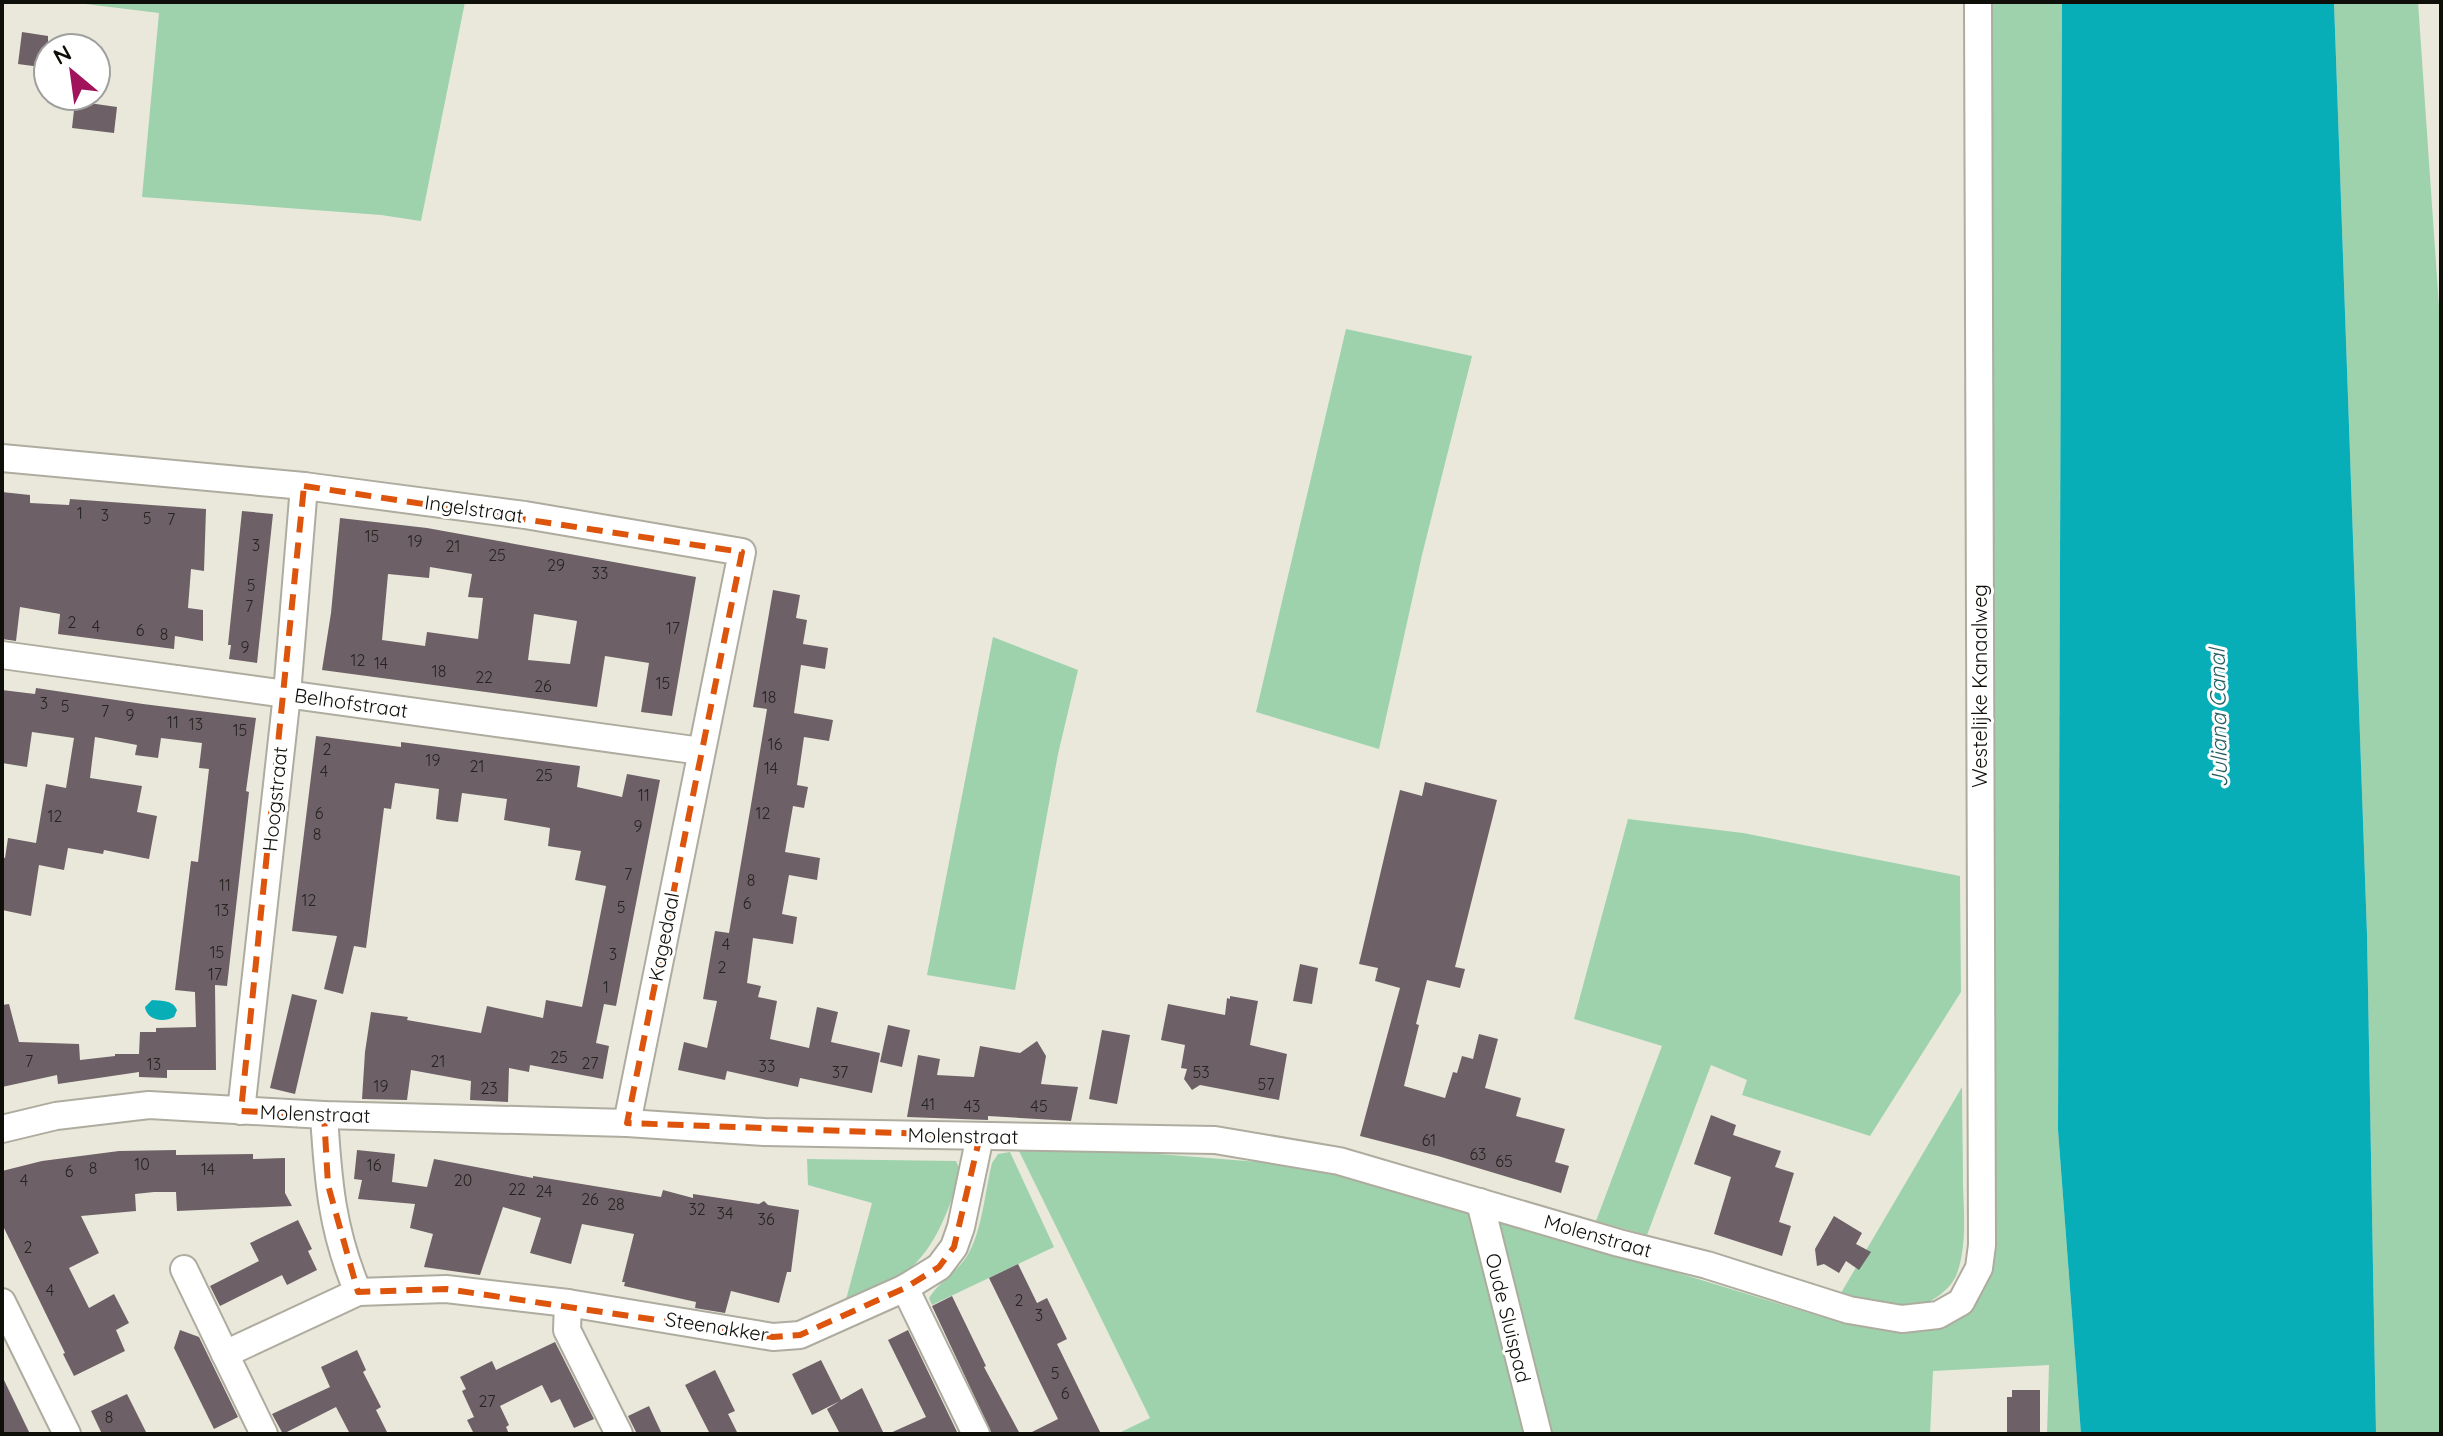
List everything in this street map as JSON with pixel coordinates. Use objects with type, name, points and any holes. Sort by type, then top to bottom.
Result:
[{"type":"street","name":"Westelijke Kanaalweg","points":[[1902,1319],[1938,1315],[1961,1302],[1979,1268],[1982,1245],[1978,2]]},
{"type":"street","name":"Ingelstraat","points":[[2,458],[304,486],[525,515],[742,552],[701,751]]},
{"type":"street","name":"Hoogstraat","points":[[241,1111],[287,694],[304,486]]},
{"type":"street","name":"Belhofstraat","points":[[2,655],[701,751]]},
{"type":"street","name":"Kagedaal","points":[[627,1123],[701,751]]},
{"type":"street","name":"Molenstraat","points":[[2,1129],[56,1116],[149,1105],[324,1115],[627,1123],[764,1132],[1215,1140],[1339,1161],[1619,1243],[1707,1265],[1849,1310],[1902,1319]]},
{"type":"street","points":[[324,1115],[328,1185],[334,1221],[345,1263],[358,1292]]},
{"type":"street","name":"Steenakker","points":[[225,1354],[358,1292],[446,1289],[568,1303],[773,1337],[800,1335],[905,1288],[939,1267],[954,1247],[961,1227],[980,1136]]},
{"type":"street","name":"Oude Sluispad","points":[[1480,1202],[1538,1434]]},
{"type":"street","points":[[184,1269],[264,1434]]},
{"type":"street","points":[[905,1288],[976,1434]]},
{"type":"street","points":[[2,1302],[67,1434]]},
{"type":"street","points":[[568,1303],[567,1330],[619,1434]]},
{"type":"highlighted area","points":[[304,486],[742,552],[627,1123],[980,1136],[954,1247],[939,1267],[905,1288],[800,1335],[773,1337],[446,1289],[358,1292],[328,1185],[324,1115],[241,1111]]},
{"type":"green space","points":[[69,2],[465,2],[421,221],[381,215],[142,197],[159,13]]},
{"type":"green space","points":[[1983,2],[2062,2],[2058,1130],[2081,1434],[2047,1434],[2049,1365],[1933,1371],[1930,1434],[1117,1434],[1150,1418],[1019,1151],[1027,1146],[1311,1166],[1826,1318],[1870,1328],[1898,1329],[1971,1295]]},
{"type":"green space","points":[[2334,2],[2418,2],[2441,336],[2441,1434],[2376,1434],[2367,934]]},
{"type":"green space","points":[[1346,329],[1472,356],[1422,555],[1379,749],[1256,712]]},
{"type":"green space","points":[[993,637],[1078,670],[1058,754],[1015,990],[927,975]]},
{"type":"green space","points":[[1628,819],[1743,833],[1960,876],[1961,992],[1870,1136],[1742,1095],[1747,1080],[1711,1065],[1647,1235],[1596,1221],[1662,1046],[1574,1019]]},
{"type":"green space","points":[[1962,1087],[1964,1231],[1960,1266],[1953,1282],[1932,1300],[1912,1307],[1886,1305],[1841,1293]]},
{"type":"green space","points":[[1010,1152],[1054,1247],[932,1305],[929,1298],[963,1262],[972,1246],[992,1163],[998,1154]]},
{"type":"green space","points":[[807,1159],[956,1161],[961,1172],[939,1230],[922,1256],[892,1281],[844,1307],[872,1203],[808,1185]]},
{"type":"water","name":"Juliana Canal","points":[[2062,2],[2334,2],[2367,934],[2376,1434],[2081,1434],[2058,1130]]},
{"type":"water","points":[[152,1000],[173,1004],[177,1010],[174,1017],[161,1020],[149,1015],[145,1007]]},
{"type":"building","points":[[22,32],[32,34],[32,66],[18,64]]},
{"type":"building","points":[[112,106],[117,107],[114,133],[72,128],[74,112],[112,112]]},
{"type":"building","points":[[2,492],[30,495],[30,503],[69,505],[70,499],[206,509],[204,571],[191,569],[188,608],[203,610],[203,641],[175,636],[174,649],[58,634],[60,614],[20,607],[16,641],[2,639]]},
{"type":"building","points":[[242,511],[273,514],[257,663],[229,659]]},
{"type":"building","points":[[340,518],[427,528],[696,577],[672,716],[641,712],[649,663],[605,656],[597,707],[322,670]],"holes":[[[430,567],[472,574],[468,597],[483,598],[478,639],[427,632],[425,646],[382,640],[388,574],[429,578]],[[534,614],[577,621],[570,664],[528,660]]]},
{"type":"building","points":[[773,590],[800,595],[796,618],[807,620],[803,644],[828,648],[825,669],[801,665],[794,713],[833,720],[829,741],[804,737],[797,785],[808,787],[804,808],[793,806],[785,852],[820,858],[817,880],[789,875],[782,914],[797,917],[793,944],[753,938],[747,983],[761,986],[758,997],[777,1001],[770,1039],[809,1048],[817,1007],[838,1012],[831,1042],[880,1053],[872,1093],[800,1078],[798,1087],[727,1071],[725,1080],[678,1070],[684,1042],[707,1048],[717,1001],[703,999],[715,931],[729,933],[752,799],[767,709],[753,707]]},
{"type":"building","points":[[36,688],[256,718],[227,986],[215,985],[216,1070],[167,1070],[167,1078],[139,1077],[139,1072],[58,1084],[57,1075],[2,1087],[2,1005],[9,1004],[19,1042],[79,1044],[80,1060],[115,1054],[139,1054],[140,1032],[156,1032],[156,1028],[196,1027],[195,992],[175,990],[191,861],[198,862],[209,769],[199,768],[202,743],[161,738],[158,758],[135,755],[137,745],[95,737],[90,778],[142,786],[137,812],[157,816],[149,859],[104,850],[103,854],[68,848],[64,870],[39,865],[31,916],[2,910],[2,857],[5,858],[8,838],[36,843],[46,784],[66,788],[74,738],[32,732],[27,767],[2,763],[2,690],[35,694]]},
{"type":"building","points":[[316,736],[401,747],[401,742],[580,766],[577,787],[622,797],[627,774],[660,780],[616,1006],[604,1004],[596,1043],[609,1046],[603,1079],[530,1065],[529,1072],[509,1068],[508,1102],[470,1100],[471,1081],[411,1070],[407,1100],[362,1099],[371,1012],[481,1033],[487,1006],[543,1018],[546,1000],[582,1007],[606,886],[575,880],[581,851],[548,846],[550,828],[504,820],[507,799],[462,793],[458,822],[447,821],[436,819],[439,789],[395,783],[391,809],[384,808],[366,948],[354,946],[343,994],[324,989],[337,936],[292,931]]},
{"type":"building","points":[[1425,782],[1497,800],[1455,967],[1465,969],[1460,988],[1427,980],[1404,1086],[1445,1098],[1462,1056],[1473,1059],[1479,1034],[1498,1039],[1485,1088],[1521,1098],[1516,1116],[1565,1129],[1555,1162],[1569,1166],[1561,1193],[1360,1136],[1400,988],[1375,981],[1378,968],[1359,964],[1400,790],[1422,796]]},
{"type":"building","points":[[1300,964],[1318,968],[1312,1004],[1293,1001]]},
{"type":"building","points":[[292,994],[317,1000],[295,1094],[270,1088]]},
{"type":"building","points":[[1230,996],[1258,1001],[1250,1045],[1287,1054],[1279,1100],[1200,1085],[1192,1090],[1184,1079],[1187,1069],[1181,1068],[1185,1045],[1161,1040],[1168,1004],[1225,1015]]},
{"type":"building","points":[[888,1025],[910,1030],[902,1067],[880,1062]]},
{"type":"building","points":[[1102,1030],[1130,1035],[1117,1104],[1089,1099]]},
{"type":"building","points":[[1037,1041],[1046,1056],[1041,1084],[1078,1087],[1071,1121],[988,1116],[988,1120],[907,1117],[918,1055],[940,1059],[937,1075],[974,1077],[980,1046],[1020,1053]]},
{"type":"building","points":[[1711,1115],[1736,1125],[1733,1135],[1781,1151],[1775,1167],[1794,1173],[1779,1222],[1791,1226],[1782,1256],[1714,1234],[1731,1177],[1694,1164]]},
{"type":"building","points":[[176,1150],[176,1155],[253,1154],[253,1159],[285,1158],[285,1193],[292,1206],[177,1211],[176,1192],[154,1192],[135,1194],[136,1211],[81,1216],[99,1253],[69,1268],[89,1308],[114,1294],[129,1323],[116,1330],[125,1351],[74,1376],[2,1224],[2,1171],[42,1161],[119,1151]]},
{"type":"building","points":[[357,1150],[395,1154],[392,1182],[427,1187],[434,1159],[661,1197],[663,1190],[693,1198],[693,1194],[759,1204],[764,1201],[768,1205],[799,1210],[791,1272],[787,1272],[779,1303],[731,1291],[725,1313],[695,1308],[696,1302],[624,1286],[625,1282],[622,1282],[634,1234],[582,1224],[571,1264],[530,1253],[541,1218],[503,1207],[480,1275],[424,1267],[433,1234],[410,1228],[415,1204],[358,1199],[362,1180],[354,1179]]},
{"type":"building","points":[[1834,1216],[1862,1233],[1856,1244],[1871,1252],[1859,1270],[1846,1261],[1839,1273],[1824,1264],[1817,1266],[1815,1249]]},
{"type":"building","points":[[298,1220],[312,1249],[308,1251],[317,1270],[287,1285],[282,1275],[220,1306],[210,1286],[259,1261],[250,1243]]},
{"type":"building","points":[[1018,1264],[1037,1303],[1047,1298],[1067,1339],[1057,1344],[1101,1434],[1028,1434],[1058,1419],[989,1278]]},
{"type":"building","points":[[952,1296],[984,1367],[1020,1434],[992,1434],[932,1306]]},
{"type":"building","points":[[180,1330],[199,1337],[238,1417],[214,1429],[174,1348]]},
{"type":"building","points":[[908,1330],[958,1434],[888,1434],[926,1417],[888,1340]]},
{"type":"building","points":[[555,1342],[594,1419],[574,1428],[560,1399],[551,1403],[542,1385],[500,1406],[509,1425],[506,1427],[509,1434],[474,1434],[467,1420],[474,1417],[462,1391],[466,1389],[460,1377],[492,1361],[496,1370]]},
{"type":"building","points":[[357,1350],[366,1370],[363,1372],[381,1407],[376,1410],[388,1434],[350,1434],[336,1407],[283,1434],[272,1414],[330,1387],[321,1367]]},
{"type":"building","points":[[821,1360],[841,1400],[862,1388],[884,1434],[840,1434],[827,1409],[840,1401],[812,1415],[792,1374]]},
{"type":"building","points":[[715,1370],[735,1411],[728,1414],[738,1434],[710,1434],[685,1385]]},
{"type":"building","points":[[2,1376],[30,1434],[2,1434]]},
{"type":"building","points":[[2012,1390],[2040,1390],[2040,1434],[2007,1434],[2007,1397],[2012,1397]]},
{"type":"building","points":[[127,1394],[147,1434],[102,1434],[91,1411]]},
{"type":"building","points":[[649,1406],[662,1434],[637,1434],[628,1416]]}]
